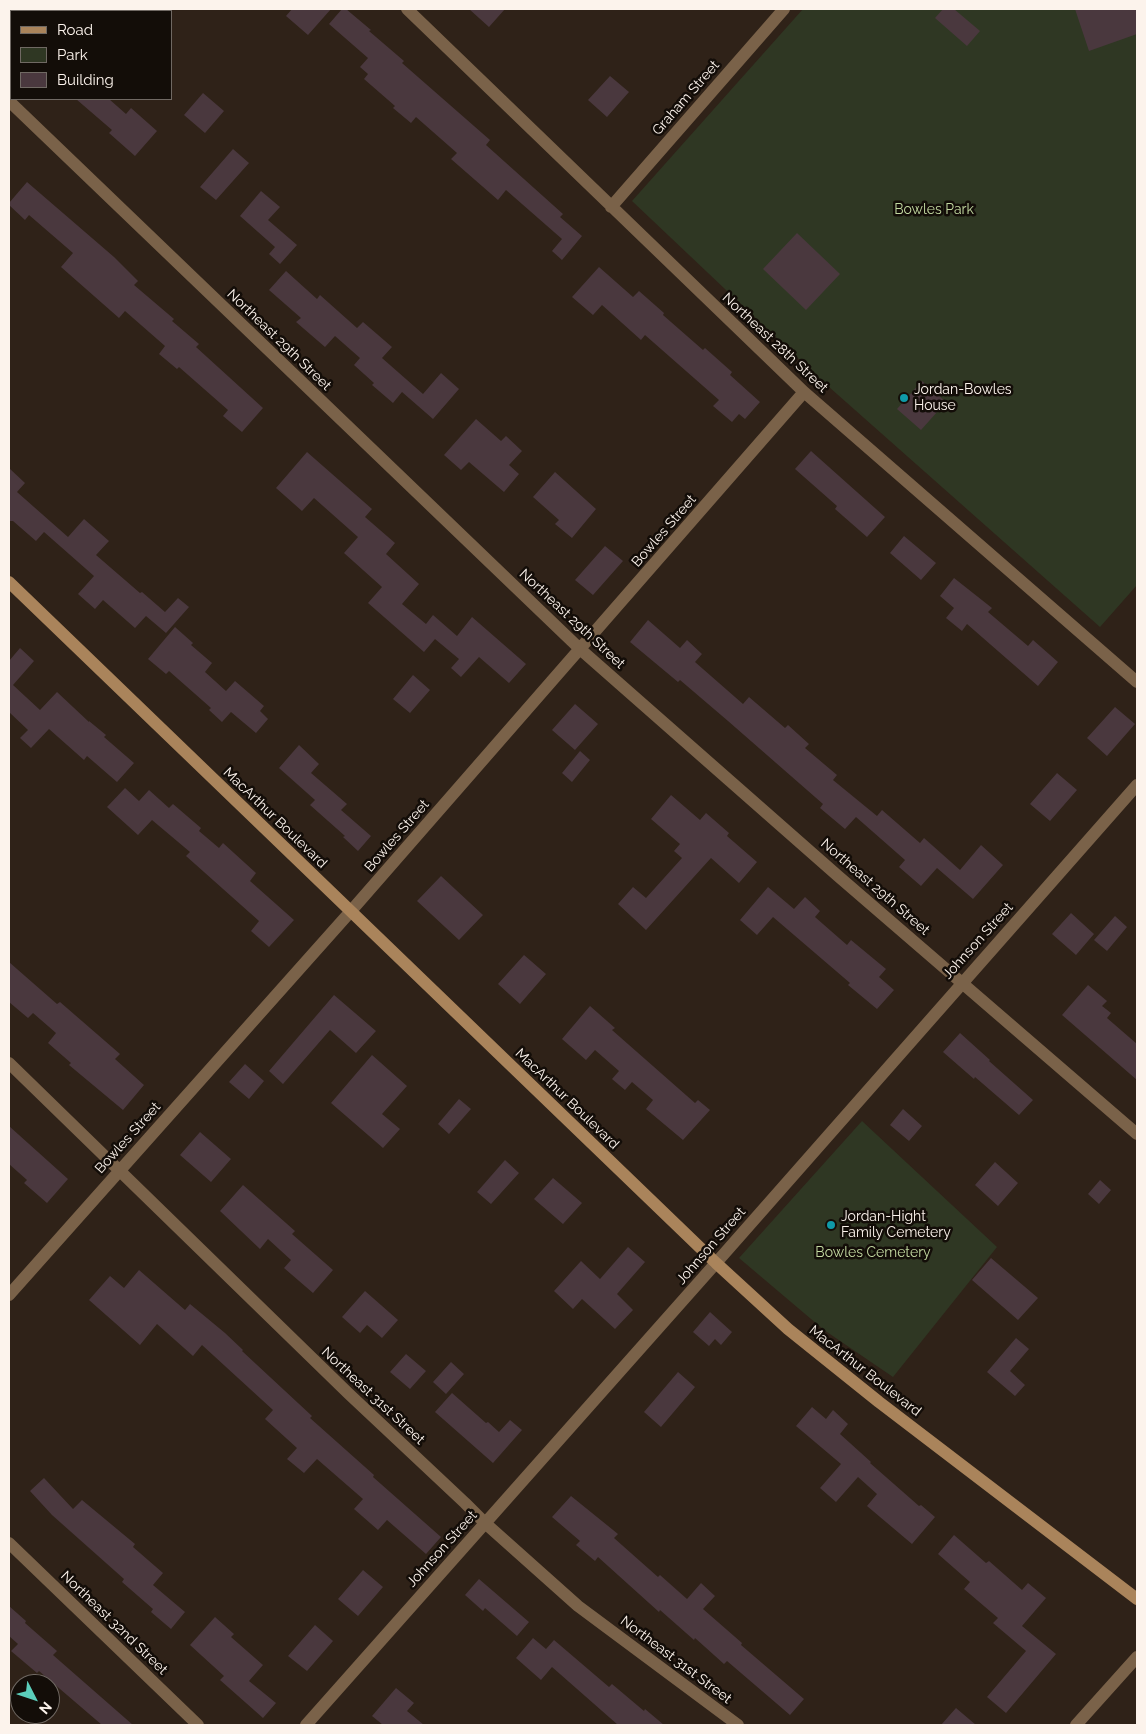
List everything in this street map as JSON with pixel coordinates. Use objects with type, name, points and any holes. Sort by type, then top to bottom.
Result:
[{"type":"main road","name":"MacArthur Boulevard","points":[[9,582],[716,1264],[795,1335],[936,1446],[1137,1599]]},
{"type":"street","name":"Northeast 28th Street","points":[[407,9],[804,392],[1137,682]]},
{"type":"street","name":"Graham Street","points":[[611,207],[784,9]]},
{"type":"street","name":"Northeast 29th Street","points":[[9,101],[580,649],[838,876],[1137,1134]]},
{"type":"street","name":"Bowles Street","points":[[9,1295],[351,911],[804,392]]},
{"type":"street","name":"Johnson Street","points":[[306,1725],[716,1264],[1137,785]]},
{"type":"street","name":"Northeast 31st Street","points":[[9,1063],[120,1170],[149,1201],[485,1524],[578,1606],[738,1725]]},
{"type":"street","name":"Northeast 32nd Street","points":[[9,1543],[198,1725]]},
{"type":"street","points":[[1076,1725],[1137,1657]]},
{"type":"green space","name":"Bowles Park","points":[[803,9],[1137,9],[1137,585],[1100,627],[820,379],[632,201]]},
{"type":"green space","name":"Bowles Cemetery","points":[[862,1121],[997,1247],[893,1377],[824,1330],[739,1258]]},
{"type":"building","points":[[292,9],[331,9],[308,35],[286,16]]},
{"type":"building","points":[[342,9],[346,9],[371,30],[369,31],[404,61],[402,63],[490,140],[486,145],[563,214],[560,217],[582,236],[562,260],[552,251],[562,239],[506,190],[498,200],[451,159],[457,153],[416,117],[411,123],[364,79],[368,74],[360,67],[368,58],[329,24]]},
{"type":"building","points":[[469,9],[505,9],[489,27]]},
{"type":"building","points":[[943,9],[954,9],[980,31],[967,46],[935,18]]},
{"type":"building","points":[[1075,9],[1137,9],[1137,34],[1089,51]]},
{"type":"building","points":[[610,76],[629,92],[607,117],[588,100]]},
{"type":"building","points":[[203,93],[224,111],[205,133],[184,115]]},
{"type":"building","points":[[77,100],[110,100],[126,114],[131,108],[157,131],[135,156],[109,133],[112,130]]},
{"type":"building","points":[[233,149],[249,163],[216,200],[200,187]]},
{"type":"building","points":[[27,182],[114,257],[138,281],[134,285],[174,319],[172,321],[199,344],[196,347],[263,408],[242,432],[223,416],[228,410],[179,367],[177,369],[159,354],[165,346],[125,311],[119,318],[61,267],[73,253],[29,215],[25,220],[9,205]]},
{"type":"building","points":[[261,191],[280,207],[268,220],[297,245],[280,264],[269,254],[275,247],[240,216]]},
{"type":"building","points":[[797,233],[840,274],[806,310],[763,269]]},
{"type":"building","points":[[599,267],[633,297],[639,291],[703,350],[705,348],[732,372],[730,375],[760,402],[745,419],[739,414],[732,422],[713,406],[719,400],[645,335],[641,340],[602,305],[593,315],[572,297]]},
{"type":"building","points":[[286,271],[317,299],[320,295],[357,328],[363,322],[392,347],[382,358],[423,394],[441,373],[459,389],[433,419],[402,392],[393,403],[372,385],[374,383],[354,365],[360,358],[335,336],[325,347],[296,322],[301,318],[269,290]]},
{"type":"building","points":[[922,381],[946,402],[921,430],[897,409]]},
{"type":"building","points":[[476,419],[501,441],[506,436],[522,451],[509,465],[519,474],[504,492],[469,462],[461,470],[444,455]]},
{"type":"building","points":[[811,451],[885,517],[867,537],[835,509],[837,506],[795,469]]},
{"type":"building","points":[[307,452],[372,509],[365,517],[395,543],[386,554],[419,584],[402,604],[426,624],[433,615],[457,636],[472,617],[526,664],[509,683],[479,657],[461,677],[451,668],[459,659],[435,639],[424,652],[368,603],[382,587],[344,553],[358,537],[314,498],[302,511],[276,488]]},
{"type":"building","points":[[9,468],[25,483],[17,492],[68,537],[84,519],[109,541],[96,555],[140,593],[142,592],[165,612],[178,598],[189,607],[166,633],[146,616],[135,628],[103,600],[95,609],[78,594],[94,576],[44,532],[36,541],[13,521],[9,521]]},
{"type":"building","points":[[555,472],[596,509],[572,538],[555,524],[559,520],[533,497]]},
{"type":"building","points":[[904,536],[936,563],[921,580],[890,553]]},
{"type":"building","points":[[605,546],[623,561],[593,595],[575,580]]},
{"type":"building","points":[[954,578],[992,608],[988,612],[1028,646],[1033,640],[1058,662],[1038,686],[967,624],[962,631],[946,618],[954,608],[940,596]]},
{"type":"building","points":[[648,620],[680,648],[687,640],[702,654],[695,662],[743,704],[749,697],[785,728],[788,725],[809,744],[805,748],[837,775],[833,780],[877,816],[882,810],[920,843],[924,838],[960,870],[981,845],[1003,865],[973,899],[937,868],[921,886],[899,867],[905,860],[856,817],[845,829],[820,808],[823,804],[728,721],[680,680],[678,682],[630,642]]},
{"type":"building","points":[[175,627],[193,643],[191,645],[212,663],[205,672],[226,691],[235,681],[264,706],[260,711],[268,719],[256,733],[231,712],[222,722],[209,710],[211,708],[169,671],[166,674],[148,659]]},
{"type":"building","points":[[20,648],[34,661],[13,685],[40,710],[57,692],[106,735],[104,737],[134,763],[117,782],[87,756],[84,760],[49,729],[31,748],[20,738],[28,730],[9,712],[9,661]]},
{"type":"building","points":[[413,675],[430,690],[410,713],[393,699]]},
{"type":"building","points":[[575,704],[598,724],[575,750],[552,730]]},
{"type":"building","points":[[1115,707],[1135,724],[1107,756],[1087,738]]},
{"type":"building","points":[[299,745],[319,764],[311,773],[347,804],[341,810],[371,836],[358,851],[343,837],[345,836],[310,805],[315,800],[279,768]]},
{"type":"building","points":[[580,751],[590,760],[572,782],[562,773]]},
{"type":"building","points":[[1057,773],[1077,790],[1050,821],[1030,804]]},
{"type":"building","points":[[125,788],[139,801],[149,790],[169,808],[173,804],[201,828],[199,831],[219,848],[223,843],[256,873],[250,881],[294,920],[269,947],[251,931],[259,921],[186,856],[190,852],[152,820],[138,835],[107,807]]},
{"type":"building","points":[[671,795],[700,820],[706,813],[729,833],[727,836],[757,862],[739,883],[711,858],[646,930],[618,904],[633,887],[646,898],[682,858],[674,851],[680,844],[651,819]]},
{"type":"building","points":[[441,876],[483,915],[459,940],[417,901]]},
{"type":"building","points":[[768,887],[794,909],[805,897],[820,911],[815,917],[847,945],[851,940],[886,969],[879,977],[894,990],[877,1009],[848,985],[850,983],[773,917],[757,935],[740,920]]},
{"type":"building","points":[[1071,913],[1094,934],[1076,955],[1052,934]]},
{"type":"building","points":[[1115,916],[1127,927],[1107,951],[1094,940]]},
{"type":"building","points":[[524,955],[546,974],[520,1004],[498,984]]},
{"type":"building","points":[[9,962],[57,1004],[60,1002],[120,1054],[115,1059],[144,1085],[123,1110],[69,1065],[71,1063],[48,1043],[56,1033],[33,1013],[28,1018],[9,1002]]},
{"type":"building","points":[[1088,985],[1107,1001],[1102,1006],[1111,1013],[1107,1018],[1137,1044],[1137,1080],[1062,1015]]},
{"type":"building","points":[[334,995],[376,1031],[356,1053],[330,1030],[283,1084],[269,1071]]},
{"type":"building","points":[[590,1006],[615,1028],[612,1030],[695,1103],[698,1100],[710,1110],[683,1140],[646,1109],[653,1100],[632,1082],[625,1090],[612,1079],[619,1071],[595,1050],[586,1060],[562,1039]]},
{"type":"building","points":[[960,1033],[1033,1100],[1019,1115],[943,1052]]},
{"type":"building","points":[[372,1055],[407,1086],[382,1114],[400,1129],[383,1148],[331,1103]]},
{"type":"building","points":[[245,1064],[264,1081],[249,1099],[229,1082]]},
{"type":"building","points":[[459,1099],[471,1109],[449,1134],[438,1124]]},
{"type":"building","points":[[903,1109],[922,1126],[909,1141],[890,1125]]},
{"type":"building","points":[[9,1126],[68,1179],[47,1203],[24,1183],[27,1180],[9,1164]]},
{"type":"building","points":[[200,1132],[231,1159],[211,1182],[180,1155]]},
{"type":"building","points":[[505,1160],[519,1173],[491,1204],[477,1192]]},
{"type":"building","points":[[995,1162],[1018,1183],[998,1206],[975,1185]]},
{"type":"building","points":[[553,1178],[582,1203],[563,1224],[534,1199]]},
{"type":"building","points":[[1100,1180],[1111,1190],[1099,1204],[1088,1194]]},
{"type":"building","points":[[243,1185],[295,1231],[292,1234],[333,1270],[313,1293],[284,1268],[291,1260],[268,1239],[260,1249],[220,1211]]},
{"type":"building","points":[[628,1247],[645,1262],[617,1294],[633,1310],[615,1329],[582,1299],[573,1309],[554,1291],[581,1261],[600,1279]]},
{"type":"building","points":[[991,1258],[1038,1298],[1018,1320],[972,1280]]},
{"type":"building","points":[[139,1270],[185,1310],[190,1304],[225,1333],[312,1416],[310,1418],[441,1537],[426,1554],[387,1520],[378,1530],[354,1509],[363,1499],[317,1459],[304,1473],[287,1459],[297,1448],[265,1419],[273,1410],[202,1345],[193,1356],[157,1324],[140,1345],[89,1300],[110,1276],[124,1288]]},
{"type":"building","points":[[365,1291],[398,1320],[382,1338],[367,1325],[360,1333],[342,1317]]},
{"type":"building","points":[[710,1312],[732,1332],[721,1345],[715,1339],[709,1346],[693,1332]]},
{"type":"building","points":[[1016,1338],[1029,1349],[1010,1371],[1025,1385],[1015,1396],[987,1372]]},
{"type":"building","points":[[406,1354],[426,1371],[410,1389],[390,1372]]},
{"type":"building","points":[[451,1362],[464,1374],[446,1394],[433,1382]]},
{"type":"building","points":[[678,1372],[695,1387],[661,1427],[644,1412]]},
{"type":"building","points":[[452,1393],[499,1432],[510,1420],[522,1430],[493,1463],[435,1412]]},
{"type":"building","points":[[812,1407],[826,1419],[833,1410],[848,1424],[840,1434],[919,1506],[921,1505],[935,1517],[912,1544],[867,1506],[877,1494],[858,1477],[836,1502],[820,1488],[841,1464],[796,1426]]},
{"type":"building","points":[[44,1478],[73,1509],[82,1500],[135,1544],[133,1547],[163,1573],[153,1585],[185,1612],[171,1629],[151,1612],[153,1609],[122,1582],[124,1579],[52,1515],[30,1491]]},
{"type":"building","points":[[571,1496],[618,1534],[614,1538],[658,1577],[660,1575],[687,1599],[701,1583],[715,1596],[703,1609],[742,1643],[741,1645],[804,1699],[790,1715],[727,1661],[724,1664],[660,1610],[659,1612],[598,1557],[595,1561],[576,1545],[580,1541],[552,1517]]},
{"type":"building","points":[[954,1535],[986,1563],[989,1561],[1022,1590],[1028,1583],[1046,1598],[1022,1626],[1056,1654],[1006,1713],[987,1697],[1026,1651],[993,1623],[998,1618],[964,1589],[970,1582],[938,1554]]},
{"type":"building","points":[[363,1570],[383,1587],[358,1616],[338,1599]]},
{"type":"building","points":[[479,1579],[529,1622],[517,1636],[485,1608],[483,1611],[465,1595]]},
{"type":"building","points":[[9,1606],[57,1651],[53,1655],[133,1725],[102,1725],[60,1689],[60,1674],[42,1674],[39,1671],[37,1673],[11,1651],[18,1644],[9,1636]]},
{"type":"building","points":[[215,1617],[234,1634],[231,1637],[263,1665],[249,1681],[276,1703],[263,1718],[220,1680],[224,1676],[190,1645]]},
{"type":"building","points":[[315,1625],[333,1641],[307,1671],[288,1656]]},
{"type":"building","points":[[533,1638],[546,1649],[554,1640],[609,1687],[612,1684],[664,1725],[618,1725],[552,1667],[541,1680],[516,1658]]},
{"type":"building","points":[[396,1688],[414,1703],[407,1711],[424,1725],[383,1725],[372,1716]]},
{"type":"building","points":[[956,1708],[976,1725],[941,1725]]},
{"type":"place","name":"Jordan-Bowles House","points":[[904,398]]},
{"type":"place","name":"Jordan-Hight Family Cemetery","points":[[831,1225]]}]
